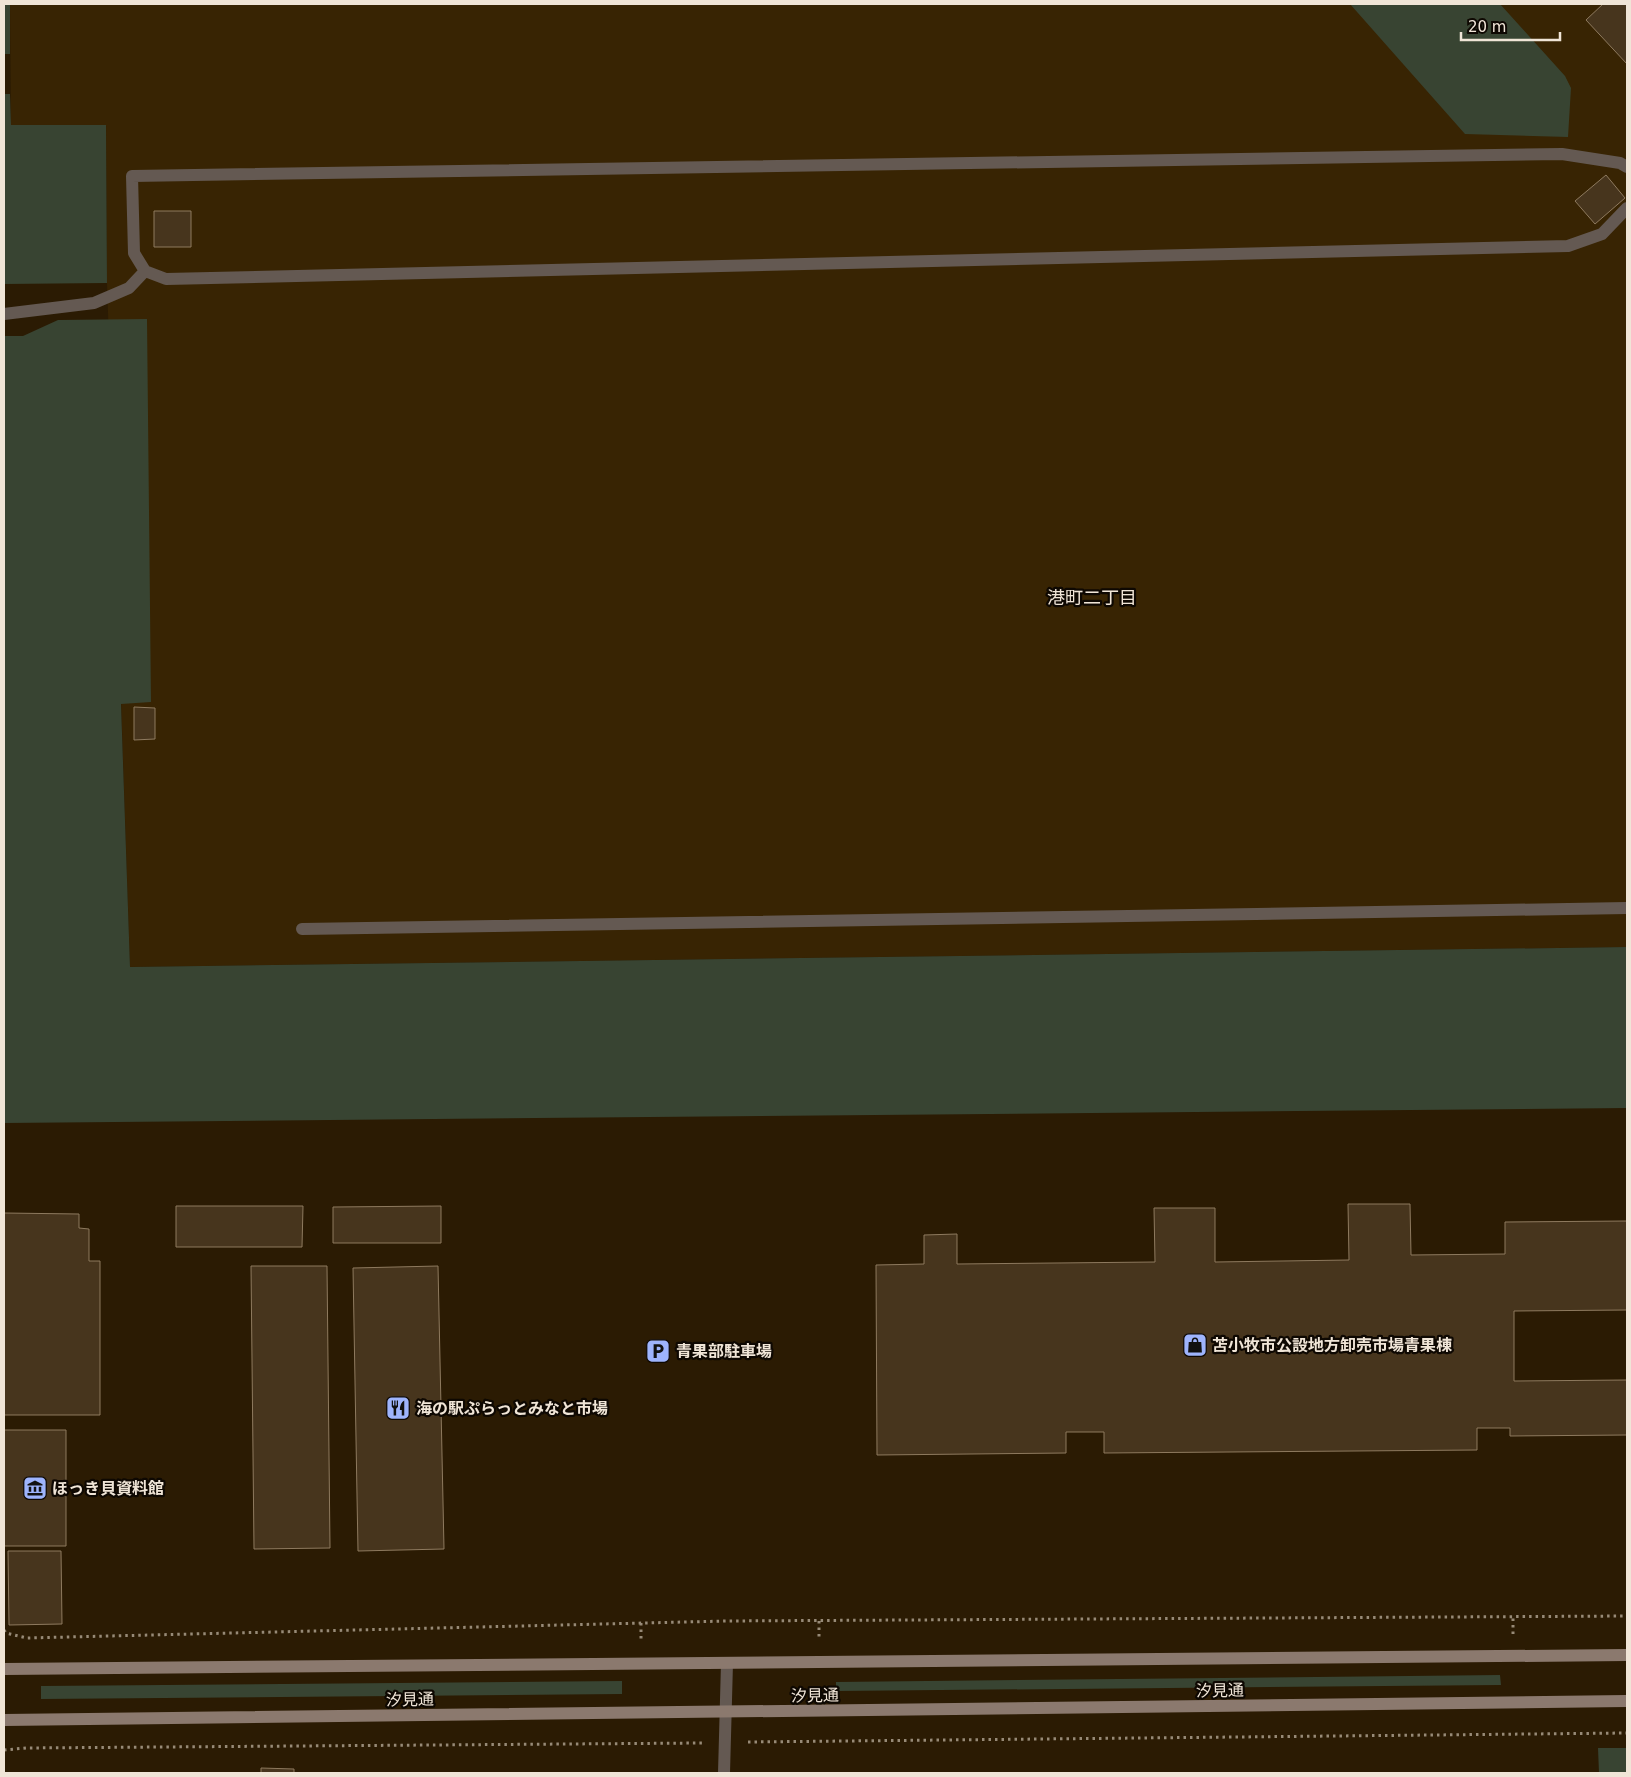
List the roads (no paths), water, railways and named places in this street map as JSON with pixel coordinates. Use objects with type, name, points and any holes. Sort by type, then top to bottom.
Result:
[{"type":"street","points":[[1627,167],[1620,163],[1562,154],[132,176],[134,253],[145,271],[166,279],[1568,246],[1602,234],[1627,208]]},
{"type":"street","points":[[4,314],[94,303],[129,288],[145,271]]},
{"type":"street","points":[[302,929],[1627,908]]},
{"type":"street","name":"汐見通","points":[[4,1669],[1627,1655]]},
{"type":"street","points":[[724,1773],[727,1663]]},
{"type":"street","name":"汐見通","points":[[4,1720],[1627,1701]]},
{"type":"place","name":"苫小牧市公設地方卸売市場青果棟","points":[[1195,1345]]},
{"type":"place","name":"青果部駐車場","points":[[658,1351]]},
{"type":"place","name":"海の駅ぷらっとみなと市場","points":[[398,1408]]},
{"type":"place","name":"ほっき貝資料館","points":[[35,1488]]},
{"type":"district","name":"港町二丁目","points":[[1092,598]]}]
